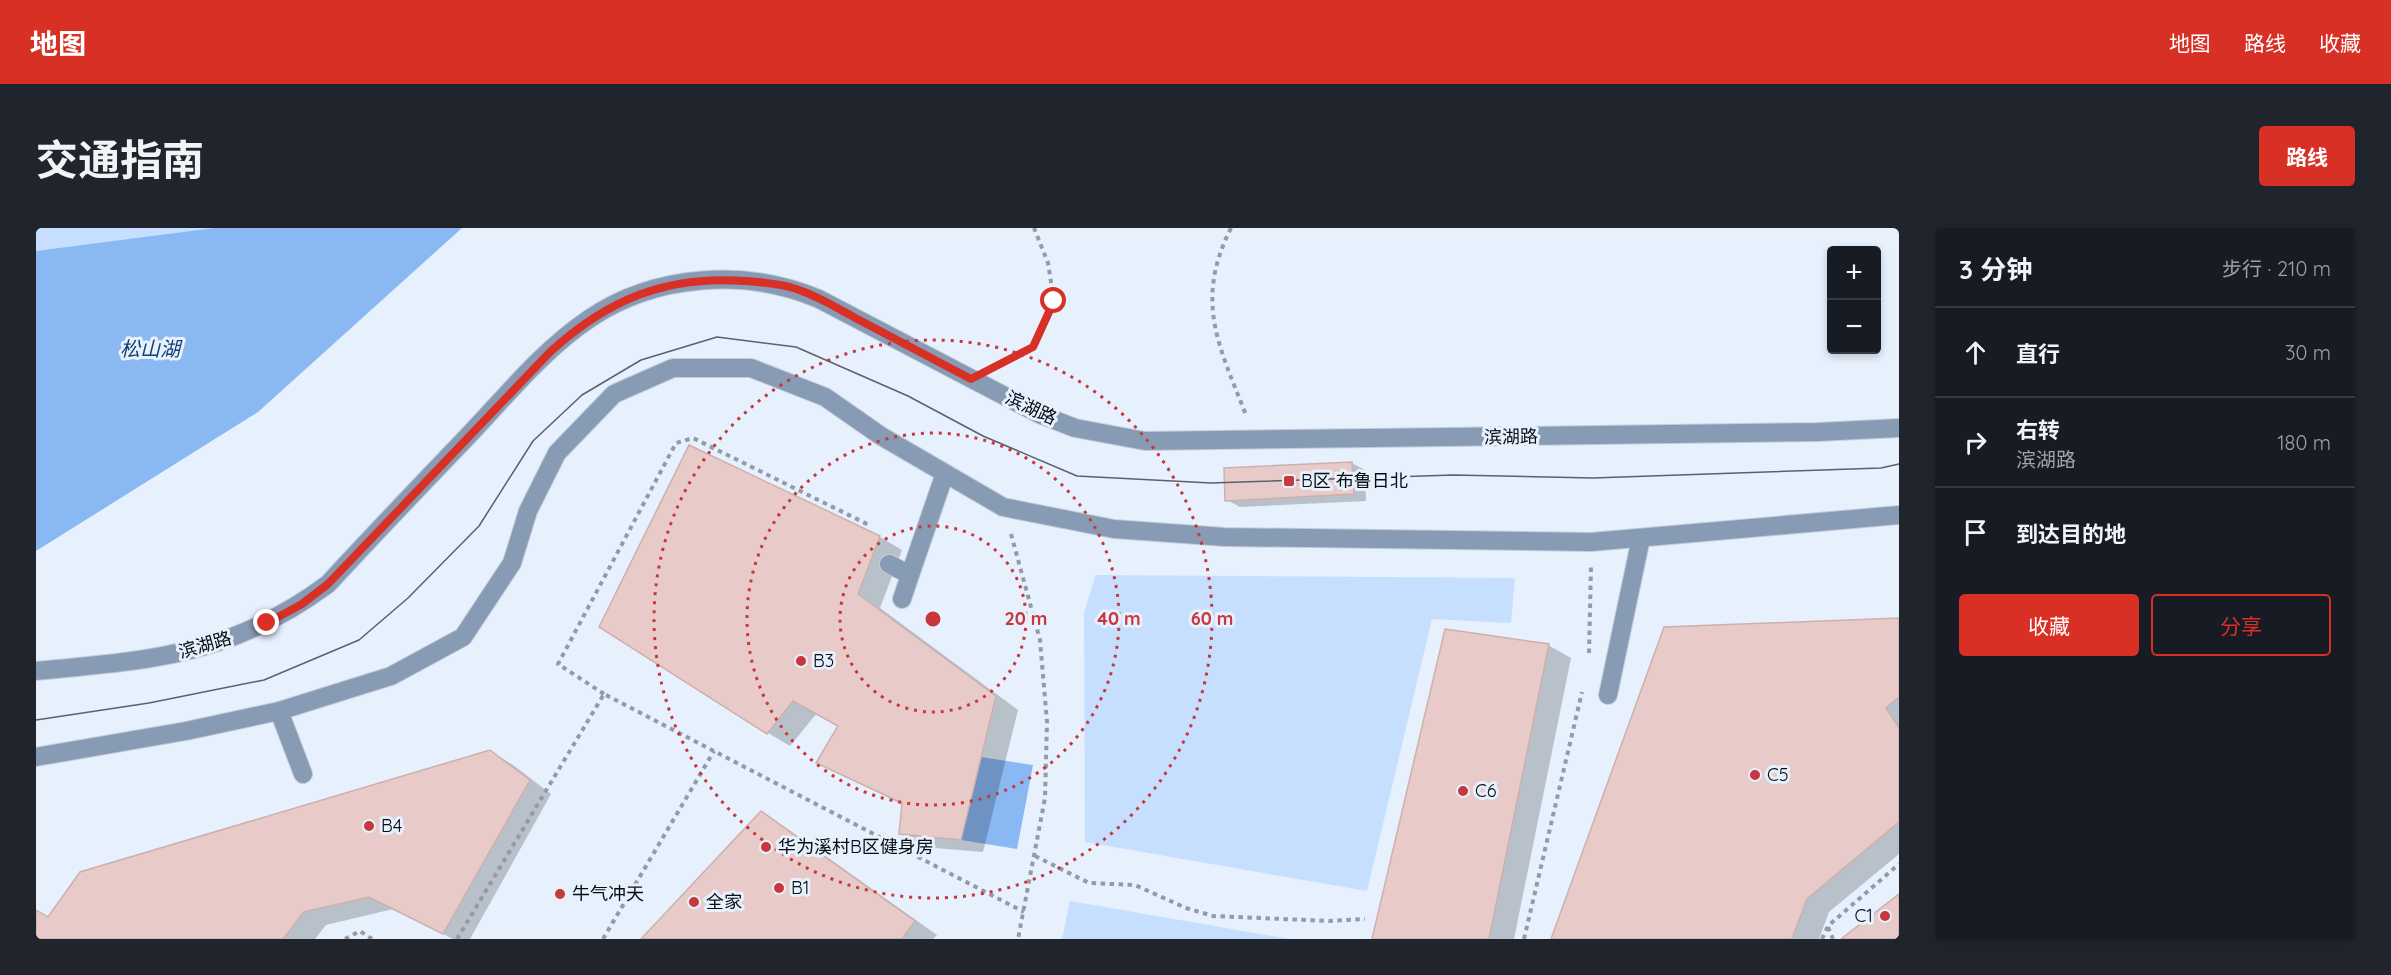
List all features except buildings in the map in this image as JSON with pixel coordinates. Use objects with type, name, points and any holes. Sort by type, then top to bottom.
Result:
[{"type":"street","name":"滨湖路","points":[[36,671],[157,658],[193,651],[230,640],[302,604],[328,584],[516,385],[565,338],[590,318],[628,298],[678,283],[705,279],[760,282],[792,287],[1039,414],[1075,428],[1145,441],[1782,433],[1871,431],[1899,428]]},
{"type":"street","points":[[36,757],[186,731],[279,711],[392,676],[463,637],[512,563],[528,511],[557,453],[614,394],[673,368],[751,368],[825,397],[881,436],[1003,507],[1114,530],[1226,537],[1592,542],[1899,516]]},
{"type":"street","points":[[902,599],[945,473]]},
{"type":"street","points":[[1608,695],[1641,538]]},
{"type":"street","points":[[889,564],[910,575]]},
{"type":"street","points":[[279,711],[303,774]]},
{"type":"path","points":[[971,379],[1033,347],[1054,301],[1048,263],[1034,228]]},
{"type":"path","points":[[1231,228],[1221,247],[1211,287],[1213,326],[1255,438]]},
{"type":"path","points":[[869,525],[693,438],[676,443],[558,664],[604,694],[1024,912]]},
{"type":"path","points":[[1003,507],[1040,640],[1047,722],[1045,798],[1018,939]]},
{"type":"path","points":[[1589,660],[1592,542]]},
{"type":"path","points":[[1524,939],[1584,684]]},
{"type":"path","points":[[457,939],[604,694]]},
{"type":"path","points":[[603,939],[714,751]]},
{"type":"path","points":[[1035,856],[1089,883],[1135,885],[1186,908],[1213,916],[1330,921],[1365,919]]},
{"type":"path","points":[[1822,939],[1828,927],[1899,864]]},
{"type":"path","points":[[1828,927],[1833,939]]},
{"type":"path","points":[[345,939],[360,931],[372,939]]},
{"type":"shaded area","points":[[36,228],[214,228],[38,252],[36,251]]},
{"type":"shaded area","points":[[1096,575],[1515,578],[1511,623],[1432,619],[1367,891],[1085,842],[1084,612]]},
{"type":"shaded area","points":[[1070,901],[1290,939],[1062,939]]},
{"type":"water","name":"松山湖","points":[[214,228],[462,228],[258,412],[36,551],[36,251]]},
{"type":"water","points":[[981,757],[1033,765],[1017,849],[961,840]]},
{"type":"tram line","points":[[36,720],[149,703],[264,680],[359,640],[408,598],[479,526],[533,441],[582,395],[641,360],[717,337],[796,347],[908,396],[983,436],[1077,476],[1211,483],[1453,475],[1593,478],[1881,468],[1899,464]]},
{"type":"place","name":"B区 布鲁日北","points":[[1289,481]]},
{"type":"place","name":"B3","points":[[801,661]]},
{"type":"place","name":"C5","points":[[1755,775]]},
{"type":"place","name":"C6","points":[[1463,791]]},
{"type":"place","name":"B4","points":[[369,826]]},
{"type":"place","name":"华为溪村B区健身房","points":[[766,847]]},
{"type":"place","name":"B1","points":[[779,888]]},
{"type":"place","name":"牛气冲天","points":[[560,894]]},
{"type":"place","name":"全家","points":[[694,902]]},
{"type":"place","name":"C1","points":[[1885,916]]},
{"type":"route","points":[[267,623],[302,604],[328,584],[524,377],[572,331],[590,318],[628,298],[678,283],[705,279],[760,282],[792,287],[971,379],[1033,347],[1054,301]]}]
